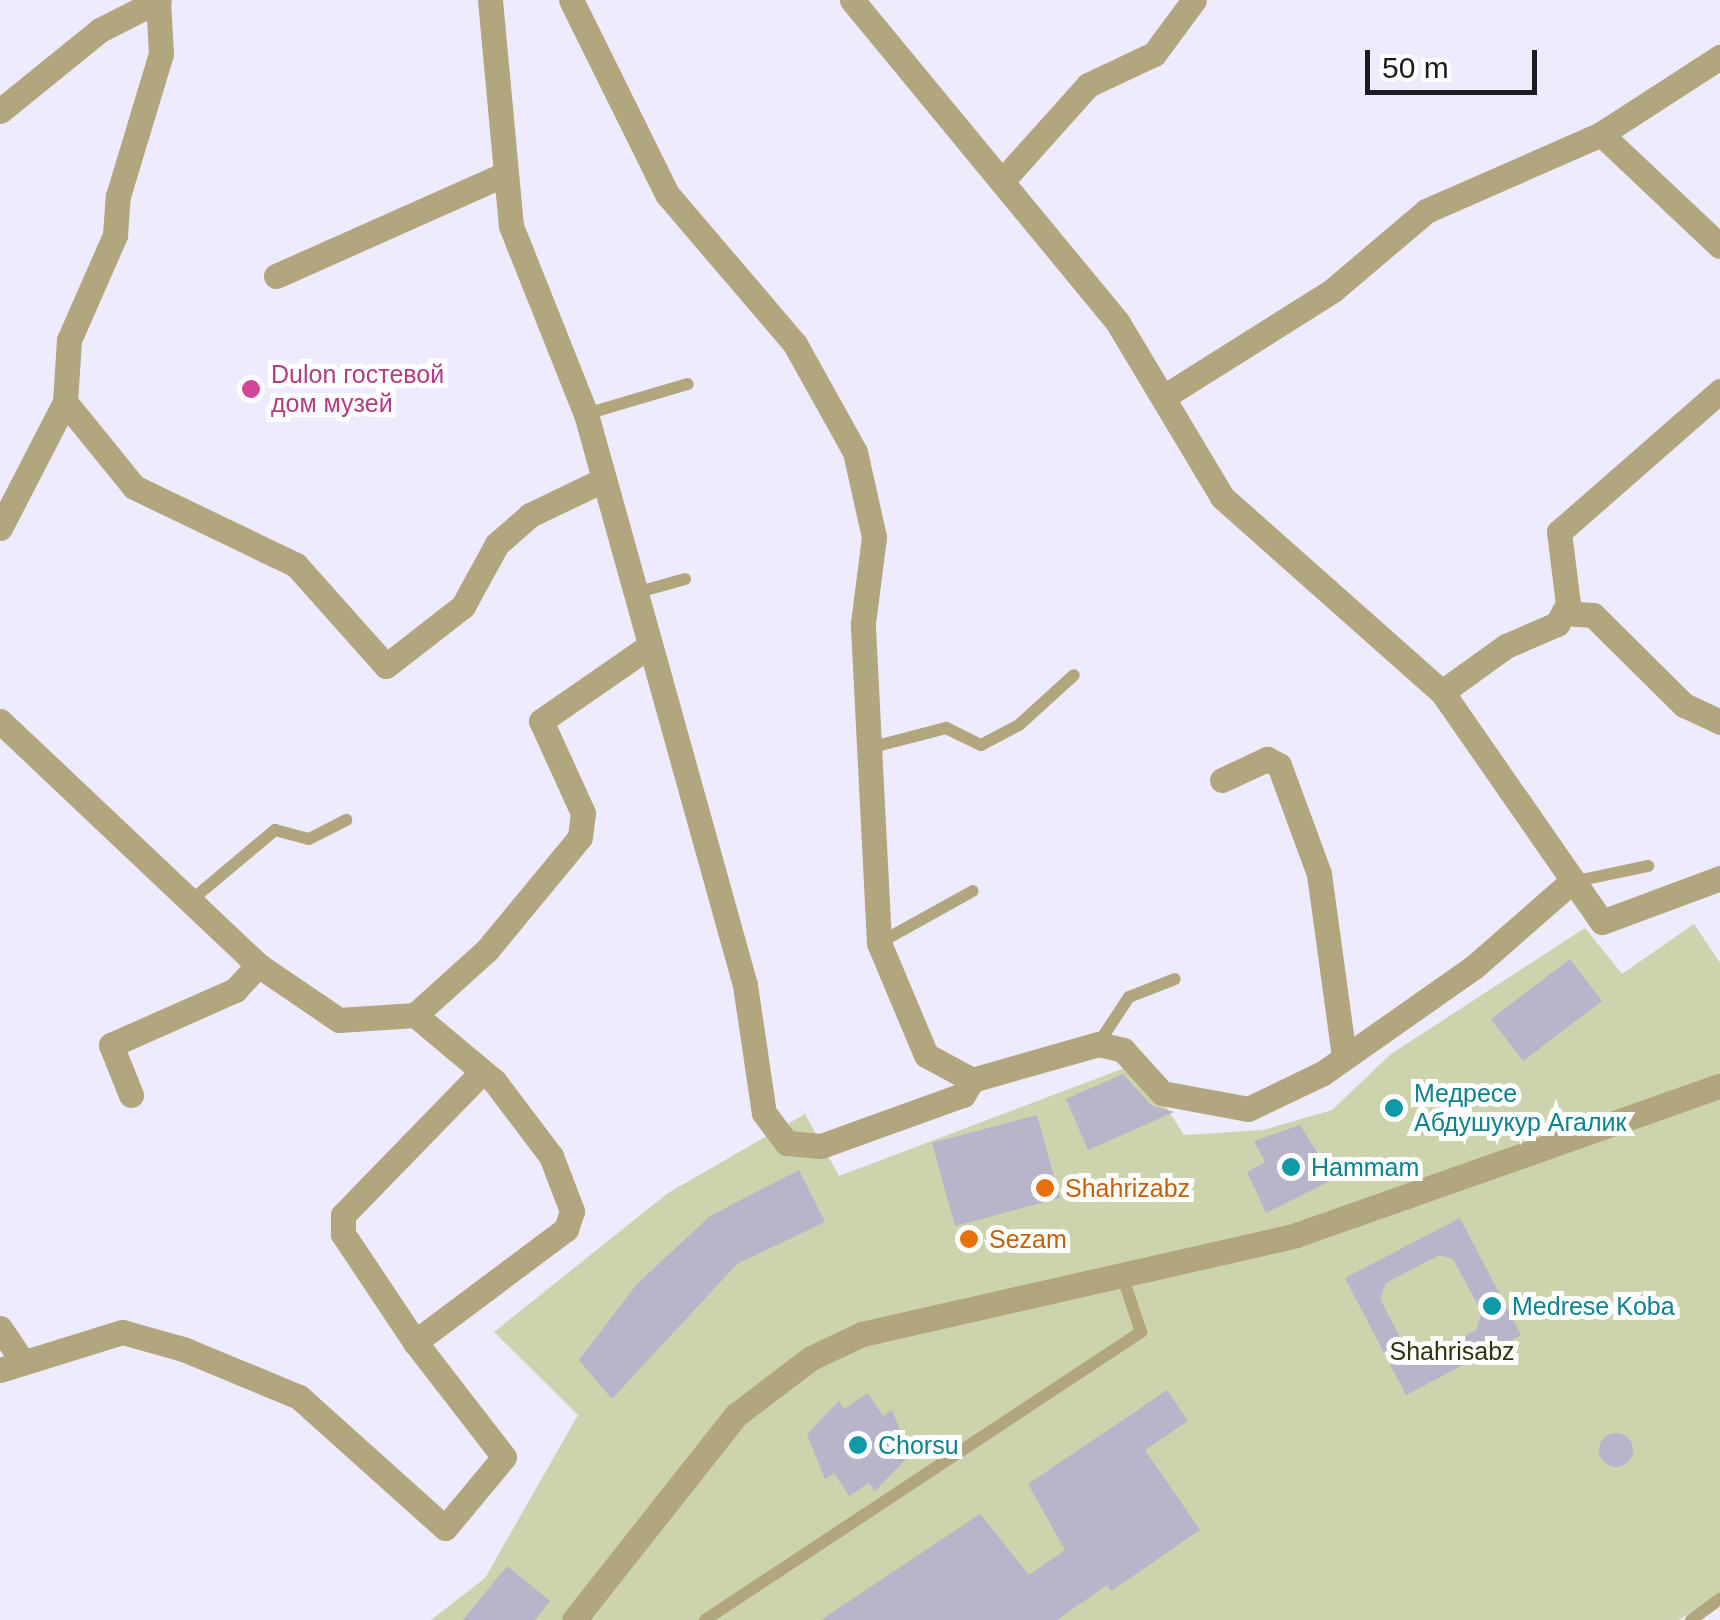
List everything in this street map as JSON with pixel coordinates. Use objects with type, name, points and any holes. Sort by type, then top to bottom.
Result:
[{"type":"street","points":[[0,110],[100,30],[158,0],[161,54],[150,115],[118,196],[115,235],[69,340],[65,402],[0,528]]},
{"type":"street","points":[[490,0],[503,176],[511,226],[586,414],[645,649],[745,985],[764,1113],[787,1143],[821,1146],[964,1095],[972,1080]]},
{"type":"street","points":[[571,0],[667,194],[795,344],[855,452],[874,537],[863,623],[866,749],[879,944],[926,1054],[972,1080],[1098,1044],[1122,1050],[1162,1093],[1213,1109],[1284,1097],[1474,968],[1571,882]]},
{"type":"street","points":[[852,0],[1002,181],[1165,396],[1251,529],[1345,598],[1442,692],[1602,922],[1720,878]]},
{"type":"street","points":[[1002,181],[1088,85],[1154,54],[1194,0]]},
{"type":"street","points":[[1165,396],[1333,290],[1426,212],[1601,134],[1720,57]]},
{"type":"street","points":[[1601,134],[1720,246]]},
{"type":"street","points":[[276,276],[503,176]]},
{"type":"street","points":[[1563,613],[1558,532],[1720,391]]},
{"type":"street","points":[[65,402],[134,487],[296,565],[386,666],[463,606],[508,534],[601,481]]},
{"type":"street","points":[[1442,692],[1563,613],[1594,615],[1684,705],[1720,722]]},
{"type":"street","points":[[0,721],[186,905],[258,965],[339,1020],[415,1015],[487,950],[580,838],[583,813],[541,721],[597,674],[645,649]]},
{"type":"street","points":[[1222,780],[1267,759],[1279,764],[1320,874],[1344,1057]]},
{"type":"street","points":[[131,1096],[112,1045],[235,990],[258,965]]},
{"type":"street","points":[[414,1342],[566,1229],[572,1211],[550,1156],[482,1072],[415,1015]]},
{"type":"street","points":[[0,1328],[11,1366],[122,1332],[183,1349],[299,1397],[445,1528],[504,1456],[414,1342],[342,1234],[343,1215],[482,1072]]},
{"type":"street","points":[[574,1620],[736,1415],[811,1358],[862,1334],[1296,1235],[1720,1086]]},
{"type":"lane","points":[[586,414],[688,384]]},
{"type":"lane","points":[[630,594],[686,579]]},
{"type":"lane","points":[[866,749],[946,728],[981,745],[1020,725],[1074,675]]},
{"type":"lane","points":[[186,905],[275,830],[309,839],[346,820]]},
{"type":"lane","points":[[1571,882],[1648,866]]},
{"type":"lane","points":[[879,944],[973,890]]},
{"type":"lane","points":[[1098,1044],[1128,997],[1175,979]]},
{"type":"lane","points":[[705,1620],[1141,1332],[1122,1276]]},
{"type":"lane","points":[[1691,1620],[1720,1599]]},
{"type":"green space","name":"Shahrisabz","points":[[1694,924],[1720,963],[1720,1593],[1679,1620],[431,1620],[485,1578],[578,1415],[494,1332],[668,1193],[805,1114],[839,1176],[1138,1063],[1184,1135],[1263,1130],[1332,1110],[1391,1054],[1585,928],[1622,974]]},
{"type":"building","points":[[1570,959],[1602,1001],[1523,1061],[1491,1019]]},
{"type":"building","points":[[1123,1074],[1151,1105],[1174,1112],[1088,1150],[1066,1099]]},
{"type":"building","points":[[1037,1115],[1060,1198],[955,1226],[932,1143]]},
{"type":"building","name":"Hammam","points":[[1300,1125],[1334,1179],[1266,1213],[1247,1172],[1265,1162],[1254,1141]]},
{"type":"building","points":[[799,1170],[825,1222],[737,1264],[612,1399],[579,1360],[637,1284],[710,1216]]},
{"type":"building","name":"Medrese Koba","points":[[1460,1218],[1521,1335],[1406,1395],[1345,1278]],"holes":[[[1439,1255],[1453,1259],[1482,1313],[1476,1330],[1424,1357],[1409,1354],[1380,1299],[1386,1283]]]},
{"type":"building","points":[[1167,1390],[1188,1421],[1145,1450],[1200,1530],[1111,1591],[1107,1585],[1057,1620],[821,1620],[980,1514],[1029,1575],[1065,1550],[1028,1484]]},
{"type":"building","name":"Chorsu","points":[[868,1393],[883,1416],[892,1410],[910,1455],[875,1491],[869,1483],[849,1496],[834,1473],[825,1479],[807,1434],[839,1401],[844,1409]]},
{"type":"building","points":[[1616,1433],[1628,1438],[1633,1450],[1628,1462],[1616,1467],[1604,1462],[1599,1450],[1604,1438]]},
{"type":"building","points":[[507,1566],[550,1601],[535,1620],[463,1620]]},
{"type":"place","name":"Dulon гостевой дом музей","points":[[251,389]]},
{"type":"place","name":"Медресе Абдушукур Агалик","points":[[1394,1108]]},
{"type":"place","name":"Hammam","points":[[1291,1167]]},
{"type":"place","name":"Shahrizabz","points":[[1045,1188]]},
{"type":"place","name":"Sezam","points":[[969,1239]]},
{"type":"place","name":"Medrese Koba","points":[[1492,1306]]},
{"type":"place","name":"Chorsu","points":[[858,1445]]}]
